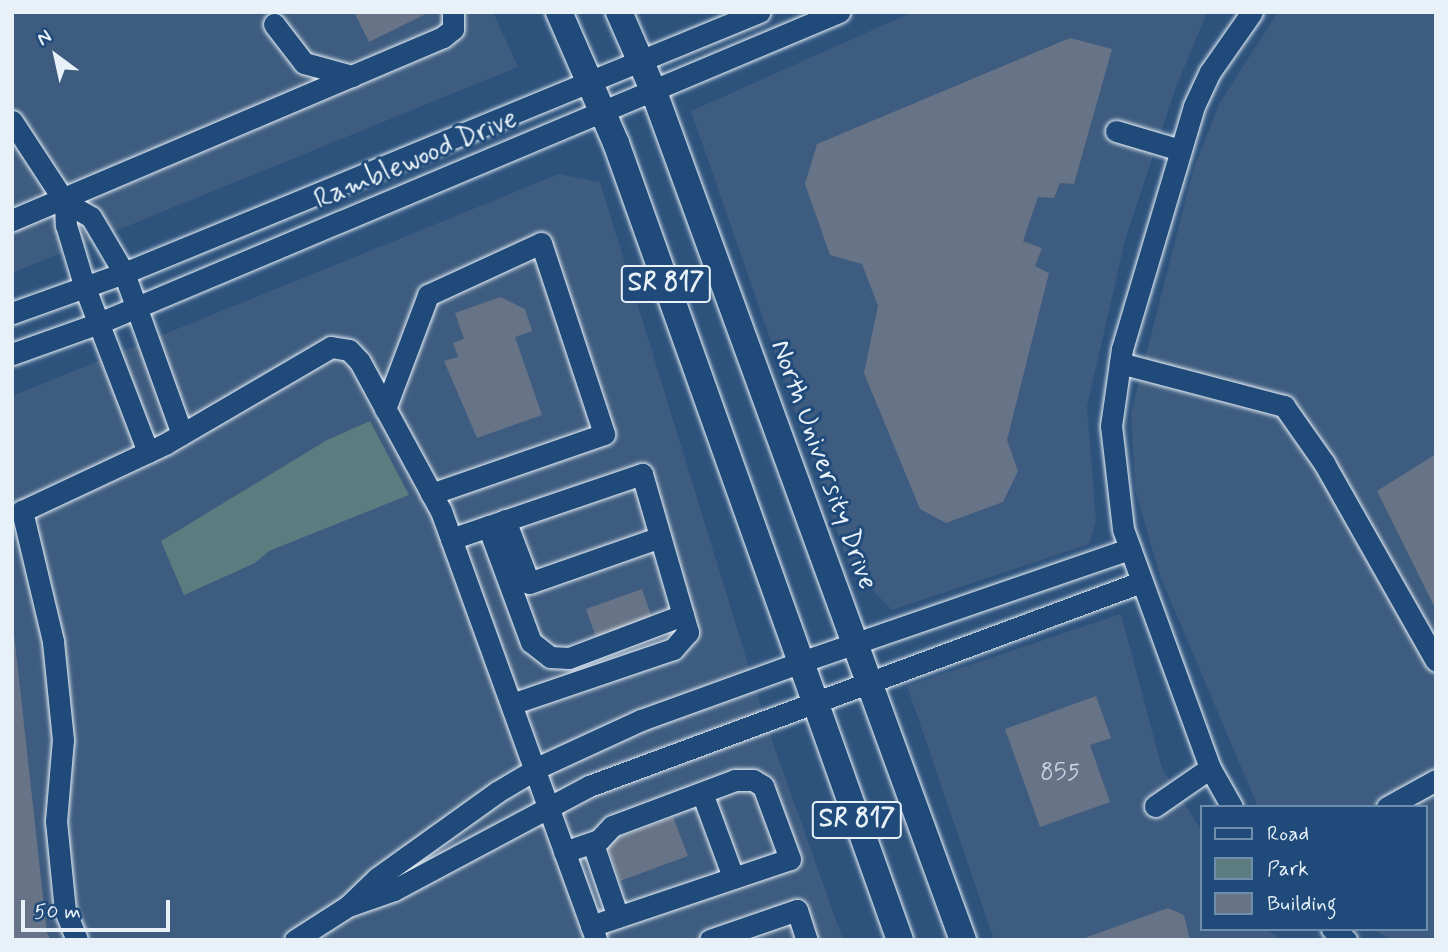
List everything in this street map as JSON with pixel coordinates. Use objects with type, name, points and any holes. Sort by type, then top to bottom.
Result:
[{"type":"main road","name":"SR 817","points":[[559,12],[604,112],[900,940]]},
{"type":"main road","name":"North University Drive","points":[[619,12],[654,92],[963,940]]},
{"type":"street","points":[[12,220],[65,202],[443,37],[453,29],[453,12]]},
{"type":"street","name":"Ramblewood Drive","points":[[12,313],[124,273],[590,79],[641,62],[759,12]]},
{"type":"street","name":"Ramblewood Drive","points":[[12,354],[99,323],[839,12]]},
{"type":"street","points":[[1231,805],[1210,768],[1130,549],[1113,473],[1111,426],[1120,363],[1180,150],[1210,72],[1252,12]]},
{"type":"street","points":[[274,24],[304,63],[352,76]]},
{"type":"street","points":[[12,121],[65,202],[92,217],[124,273],[182,434]]},
{"type":"street","points":[[1116,131],[1180,150]]},
{"type":"street","points":[[65,202],[66,225],[85,288],[148,452]]},
{"type":"street","points":[[385,409],[428,295],[541,243],[604,434],[431,494]]},
{"type":"street","points":[[77,940],[65,911],[56,821],[63,740],[53,641],[17,511],[148,452],[331,347],[349,350],[360,362],[431,494],[451,538],[547,807],[594,933],[618,917],[790,859],[763,786],[752,780],[735,780],[612,826],[593,844],[564,852]]},
{"type":"street","points":[[1120,363],[1284,406],[1324,463],[1436,662]]},
{"type":"street","points":[[451,538],[642,474],[688,632],[673,649],[510,704]]},
{"type":"street","points":[[497,523],[529,583],[660,537]]},
{"type":"street","points":[[497,523],[531,642],[550,657],[569,658],[683,615]]},
{"type":"street","points":[[295,940],[348,906],[377,878],[534,769],[642,720],[801,662],[1130,549]]},
{"type":"street","points":[[348,906],[394,890],[547,807],[665,755],[1141,582]]},
{"type":"street","points":[[1155,806],[1210,768]]},
{"type":"street","points":[[1391,805],[1436,780]]},
{"type":"street","points":[[702,793],[733,877]]},
{"type":"street","points":[[593,844],[618,917]]},
{"type":"street","points":[[710,940],[743,935],[797,910],[807,940]]},
{"type":"shaded area","points":[[12,12],[493,12],[518,67],[12,273]]},
{"type":"shaded area","points":[[913,12],[1207,12],[1175,90],[1125,240],[1087,407],[1096,521],[1089,544],[892,610],[849,566],[691,111]]},
{"type":"shaded area","points":[[1278,12],[1436,12],[1436,940],[1391,940],[1376,931],[1427,931],[1427,805],[1257,805],[1160,576],[1135,489],[1131,413],[1193,171],[1219,104]]},
{"type":"shaded area","points":[[559,174],[600,182],[768,729],[843,940],[12,940],[12,396]]},
{"type":"shaded area","points":[[1121,614],[1162,768],[1200,828],[1200,931],[1269,931],[1282,940],[994,940],[907,686]]},
{"type":"green space","points":[[370,421],[409,495],[269,551],[255,563],[184,595],[161,541],[327,440]]},
{"type":"building","points":[[354,12],[430,12],[369,42]]},
{"type":"building","points":[[1070,38],[1112,49],[1074,184],[1060,183],[1054,198],[1038,197],[1023,241],[1042,248],[1035,266],[1049,273],[1007,440],[1018,471],[1003,502],[946,523],[920,509],[864,373],[878,306],[862,264],[830,255],[805,184],[817,144]]},
{"type":"building","points":[[500,297],[525,309],[532,331],[515,337],[542,415],[477,438],[444,361],[458,357],[453,343],[464,339],[455,313]]},
{"type":"building","points":[[1436,454],[1436,610],[1377,491]]},
{"type":"building","points":[[642,589],[654,623],[598,643],[586,609]]},
{"type":"building","points":[[12,615],[47,933],[51,940],[12,940]]},
{"type":"building","points":[[1096,696],[1111,738],[1090,745],[1110,802],[1040,827],[1005,729]]},
{"type":"building","points":[[673,817],[688,856],[620,881],[606,842]]},
{"type":"building","points":[[1168,908],[1184,915],[1190,940],[1079,940]]}]
